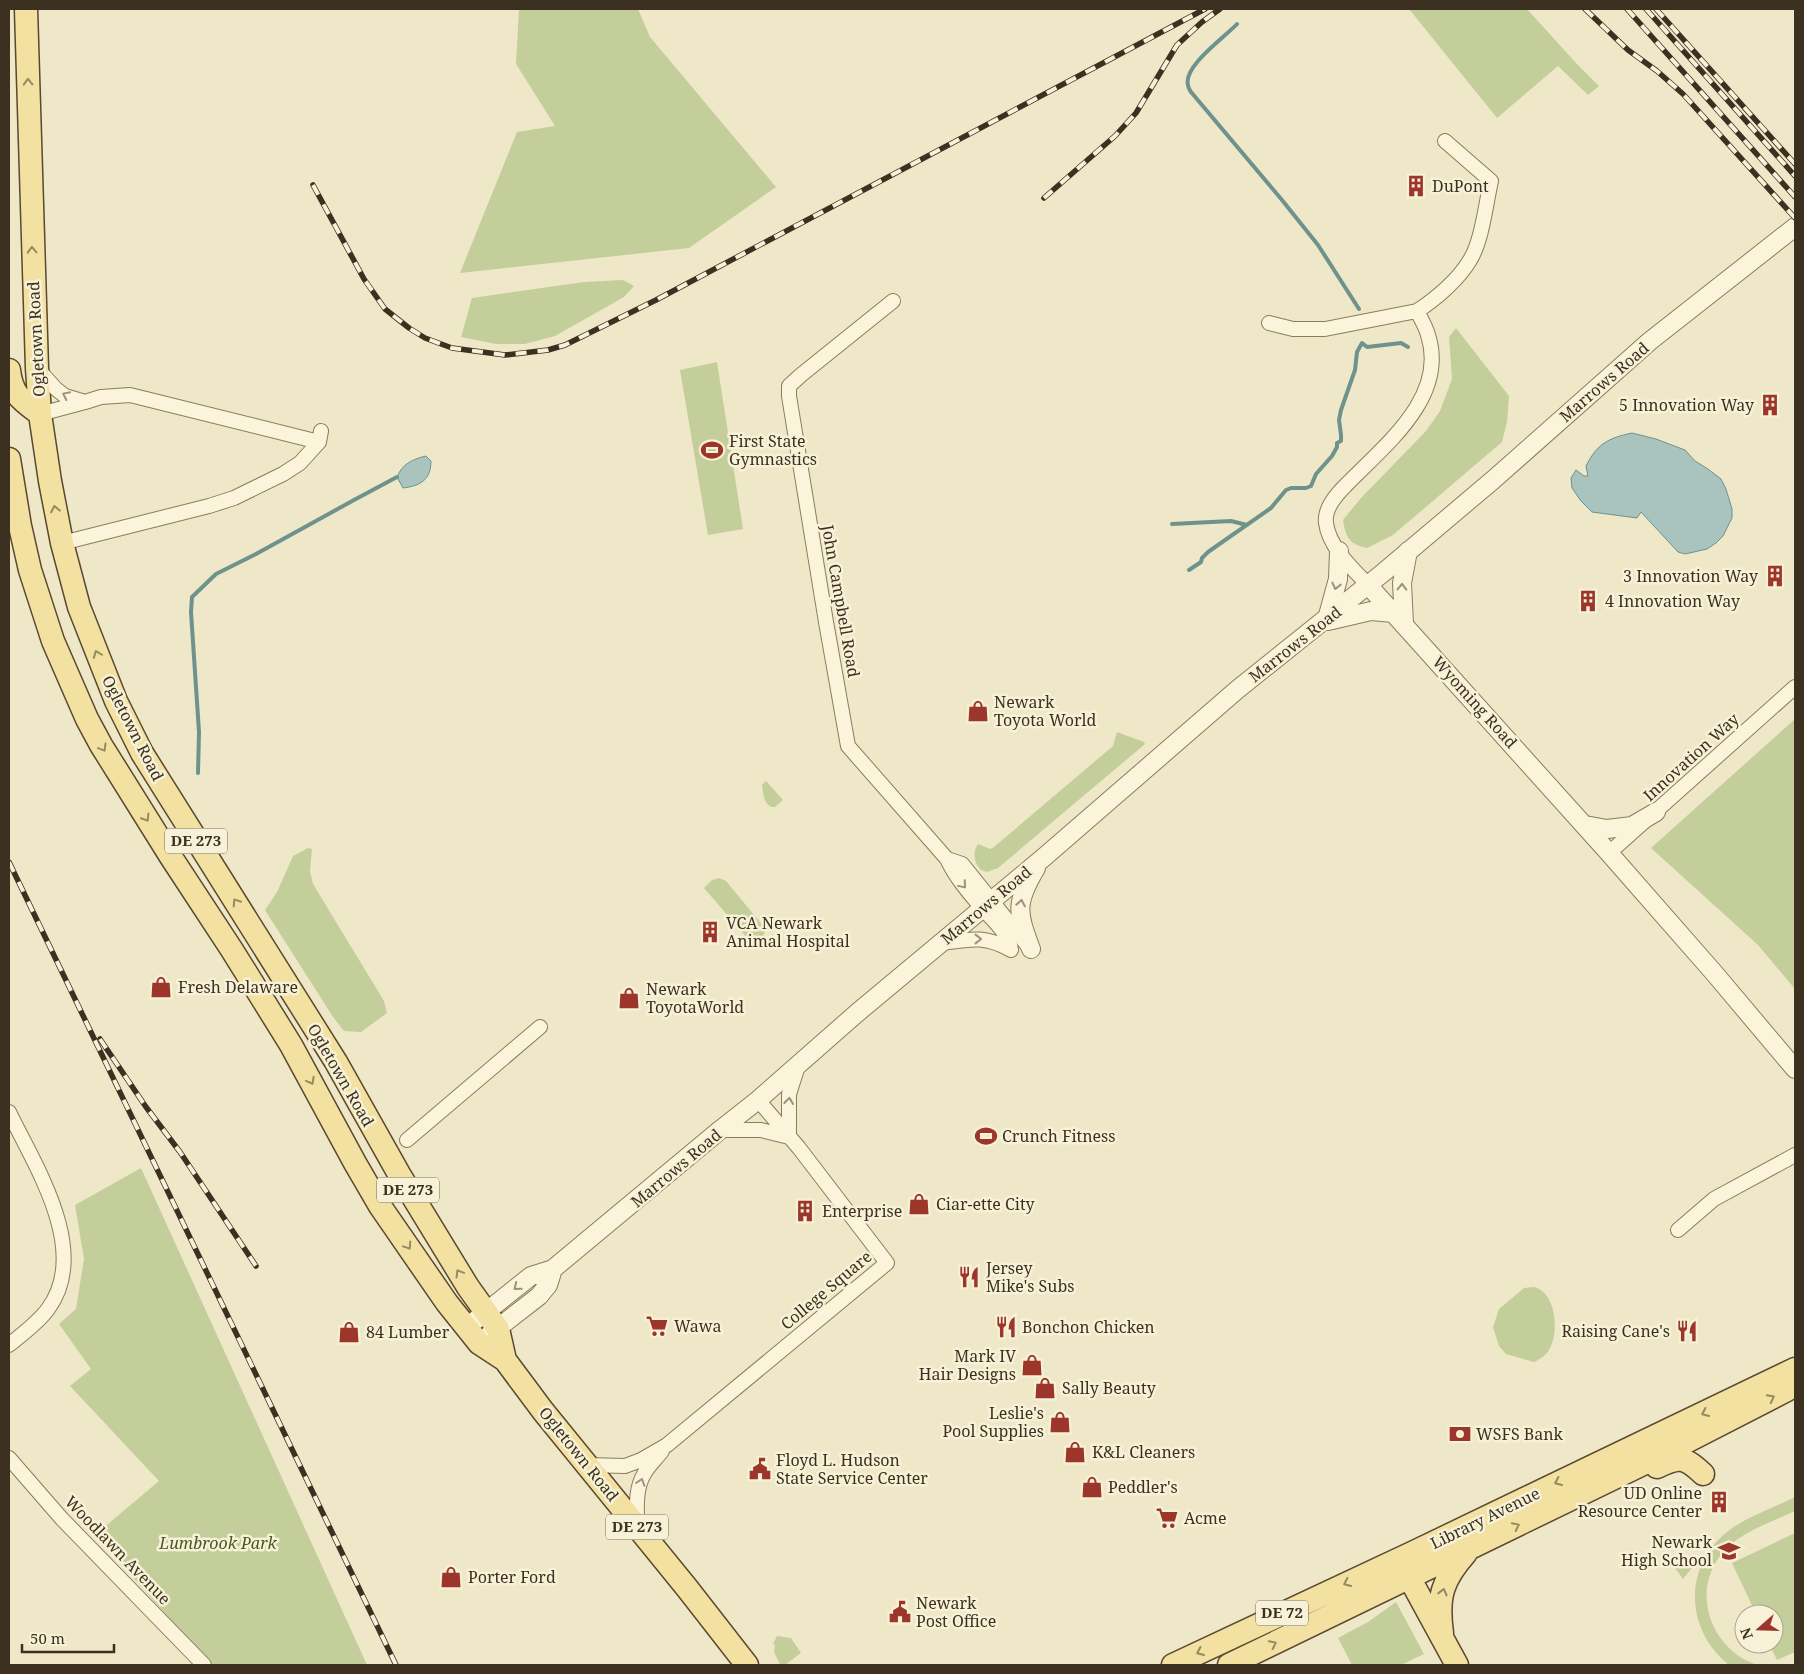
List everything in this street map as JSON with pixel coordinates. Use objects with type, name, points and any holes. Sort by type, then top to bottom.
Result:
[{"type":"main road","name":"Ogletown Road","points":[[28,16],[37,368],[40,414],[62,543],[79,607],[116,701],[142,753],[336,1062],[399,1174],[468,1287],[492,1321],[505,1360]]},
{"type":"main road","points":[[9,370],[14,391],[20,399],[40,414]]},
{"type":"main road","name":"Ogletown Road","points":[[9,459],[20,526],[30,570],[53,641],[77,697],[101,745],[291,1045],[380,1206],[446,1303],[473,1335],[505,1360],[747,1665]]},
{"type":"main road","points":[[9,518],[28,598],[53,641]]},
{"type":"main road","points":[[182,873],[187,869],[195,868],[240,935],[277,969]]},
{"type":"main road","points":[[232,950],[256,973],[276,998],[310,1053],[324,1064],[336,1062]]},
{"type":"main road","name":"Library Avenue","points":[[1173,1665],[1795,1368]]},
{"type":"main road","name":"Library Avenue","points":[[1230,1665],[1649,1461],[1795,1386]]},
{"type":"main road","points":[[1557,1506],[1593,1498],[1670,1460],[1678,1458],[1690,1462],[1703,1474],[1703,1452],[1731,1418]]},
{"type":"main road","points":[[1443,1640],[1440,1617],[1441,1599],[1447,1577],[1472,1547]]},
{"type":"main road","points":[[1391,1562],[1409,1578],[1457,1665]]},
{"type":"street","points":[[1269,323],[1293,329],[1325,329],[1417,311],[1448,286],[1471,259],[1476,246],[1491,181],[1445,141]]},
{"type":"street","name":"Marrows Road","points":[[473,1335],[492,1321],[539,1296],[548,1285],[553,1269],[758,1100],[857,1013],[1043,858],[1238,689],[1368,585],[1492,480],[1650,341],[1795,227]]},
{"type":"street","name":"John Campbell Road","points":[[893,301],[796,380],[790,386],[789,396],[848,746],[947,859],[962,864],[987,905]]},
{"type":"street","name":"Wyoming Road","points":[[1417,311],[1428,335],[1431,351],[1429,383],[1405,424],[1332,501],[1326,521],[1328,532],[1339,551],[1368,585],[1609,853],[1795,1069]]},
{"type":"street","points":[[37,368],[65,396],[85,402]]},
{"type":"street","points":[[40,414],[100,397],[130,396],[320,437],[300,463],[283,474],[234,498],[62,543]]},
{"type":"street","points":[[1339,551],[1338,579],[1325,621],[1371,611],[1399,618],[1402,583],[1408,551]]},
{"type":"street","name":"Innovation Way","points":[[1609,853],[1795,687]]},
{"type":"street","points":[[1584,825],[1607,829],[1632,826],[1656,812]]},
{"type":"street","points":[[1032,949],[1019,914],[1023,893],[1043,858]]},
{"type":"street","points":[[987,905],[1032,949]]},
{"type":"street","points":[[942,942],[984,939],[998,942],[1011,950],[1010,942],[987,905]]},
{"type":"street","points":[[407,1140],[540,1027]]},
{"type":"street","points":[[720,1130],[761,1130],[789,1137],[789,1094],[798,1066]]},
{"type":"street","name":"College Square","points":[[667,1445],[887,1263],[758,1100]]},
{"type":"street","points":[[9,1112],[52,1204],[61,1230],[65,1255],[62,1275],[56,1294],[48,1309],[9,1345]]},
{"type":"street","points":[[1678,1230],[1714,1199],[1795,1155]]},
{"type":"street","points":[[587,1465],[625,1466],[641,1460],[667,1445]]},
{"type":"street","points":[[637,1526],[640,1482],[644,1473],[667,1445]]},
{"type":"street","name":"Woodlawn Avenue","points":[[9,1458],[62,1519],[204,1665]]},
{"type":"green space","points":[[519,9],[638,9],[650,37],[776,187],[689,248],[460,273],[517,132],[555,126],[516,64]]},
{"type":"green space","points":[[1409,9],[1527,9],[1599,86],[1588,95],[1558,66],[1497,118]]},
{"type":"green space","points":[[623,280],[634,286],[624,297],[555,336],[525,344],[496,344],[461,337],[472,298],[584,282]]},
{"type":"green space","points":[[1456,328],[1509,396],[1507,422],[1502,442],[1393,535],[1367,548],[1356,544],[1347,536],[1343,520],[1361,498],[1426,431],[1440,411],[1452,379],[1449,337]]},
{"type":"green space","name":"First State Gymnastics","points":[[717,362],[743,529],[708,535],[680,370]]},
{"type":"green space","points":[[1795,719],[1795,989],[1758,945],[1651,848]]},
{"type":"green space","points":[[1117,732],[1145,744],[998,868],[987,872],[981,870],[975,857],[978,844],[990,849],[994,847],[1113,746]]},
{"type":"green space","points":[[766,781],[783,800],[775,807],[771,807],[764,798],[762,785]]},
{"type":"green space","points":[[308,848],[312,849],[310,871],[313,884],[384,1001],[387,1013],[361,1032],[344,1031],[333,1017],[265,910],[277,892],[293,856]]},
{"type":"green space","points":[[719,878],[726,881],[764,927],[765,932],[763,936],[747,950],[742,945],[748,939],[704,888],[712,880]]},
{"type":"green space","name":"Lumbrook Park","points":[[141,1168],[367,1665],[211,1665],[95,1535],[159,1481],[70,1386],[91,1369],[59,1324],[76,1309],[84,1259],[75,1205]]},
{"type":"green space","points":[[1534,1287],[1541,1290],[1551,1303],[1555,1330],[1550,1349],[1544,1356],[1534,1362],[1506,1354],[1499,1346],[1493,1327],[1499,1309],[1524,1288]]},
{"type":"green space","points":[[1795,1497],[1795,1511],[1740,1537],[1725,1550],[1714,1565],[1708,1582],[1707,1599],[1710,1616],[1716,1632],[1734,1654],[1757,1665],[1729,1665],[1715,1651],[1704,1635],[1695,1599],[1697,1581],[1702,1563],[1712,1547],[1727,1532],[1751,1517]]},
{"type":"green space","points":[[1795,1533],[1795,1652],[1777,1660],[1774,1654],[1784,1654],[1784,1604],[1751,1604],[1732,1563]]},
{"type":"green space","points":[[1664,1552],[1668,1556],[1695,1562],[1683,1579],[1667,1557],[1662,1556]]},
{"type":"green space","points":[[1396,1602],[1424,1654],[1401,1665],[1352,1665],[1338,1638],[1368,1622]]},
{"type":"green space","points":[[777,1636],[791,1638],[801,1653],[785,1665],[780,1664],[774,1652],[775,1645],[773,1644]]},
{"type":"water","points":[[1632,433],[1656,439],[1685,450],[1695,461],[1721,479],[1732,509],[1732,518],[1723,536],[1716,543],[1707,549],[1685,554],[1678,552],[1641,512],[1637,518],[1592,512],[1581,501],[1572,488],[1571,478],[1576,470],[1584,476],[1588,476],[1586,466],[1599,447],[1616,437]]},
{"type":"water","points":[[426,456],[431,461],[427,477],[415,486],[403,488],[397,477],[399,472],[405,465]]},
{"type":"waterway","points":[[1237,24],[1198,61],[1188,77],[1189,88],[1318,245],[1359,309]]},
{"type":"waterway","points":[[1189,570],[1201,562],[1208,552],[1271,508],[1286,490],[1311,486],[1316,474],[1332,456],[1337,443],[1341,441],[1339,420],[1341,410],[1355,370],[1357,352],[1362,343],[1367,347],[1401,343],[1408,347]]},
{"type":"waterway","points":[[198,773],[199,732],[191,612],[192,597],[216,574],[397,477]]},
{"type":"waterway","points":[[1172,524],[1231,521],[1247,525]]},
{"type":"railway","points":[[313,185],[364,279],[385,309],[409,328],[425,338],[452,348],[505,355],[548,350],[565,345],[656,300],[1205,9]]},
{"type":"railway","points":[[1044,198],[1115,136],[1136,113],[1177,45],[1202,22],[1220,9]]},
{"type":"railway","points":[[1585,9],[1628,50],[1657,71],[1683,94],[1795,218]]},
{"type":"railway","points":[[1627,9],[1795,197]]},
{"type":"railway","points":[[1646,9],[1795,176]]},
{"type":"railway","points":[[1656,9],[1795,164]]},
{"type":"railway","points":[[9,862],[396,1665]]},
{"type":"railway","points":[[100,1039],[146,1107],[180,1152],[256,1266]]},
{"type":"place","name":"DuPont","points":[[1416,186]]},
{"type":"place","name":"5 Innovation Way","points":[[1770,405]]},
{"type":"place","name":"First State Gymnastics","points":[[712,450]]},
{"type":"place","name":"3 Innovation Way","points":[[1775,576]]},
{"type":"place","name":"4 Innovation Way","points":[[1588,601]]},
{"type":"place","name":"Newark Toyota World","points":[[978,711]]},
{"type":"place","name":"VCA Newark Animal Hospital","points":[[710,932]]},
{"type":"place","name":"Fresh Delaware","points":[[161,987]]},
{"type":"place","name":"Newark ToyotaWorld","points":[[629,998]]},
{"type":"place","name":"Crunch Fitness","points":[[986,1136]]},
{"type":"place","name":"Ciar-ette City","points":[[919,1204]]},
{"type":"place","name":"Enterprise","points":[[805,1211]]},
{"type":"place","name":"Jersey Mike's Subs","points":[[969,1277]]},
{"type":"place","name":"Wawa","points":[[657,1326]]},
{"type":"place","name":"Bonchon Chicken","points":[[1006,1327]]},
{"type":"place","name":"Raising Cane's","points":[[1687,1331]]},
{"type":"place","name":"84 Lumber","points":[[349,1332]]},
{"type":"place","name":"Mark IV Hair Designs","points":[[1032,1365]]},
{"type":"place","name":"Sally Beauty","points":[[1045,1388]]},
{"type":"place","name":"Leslie's Pool Supplies","points":[[1060,1422]]},
{"type":"place","name":"WSFS Bank","points":[[1460,1434]]},
{"type":"place","name":"K&L Cleaners","points":[[1075,1452]]},
{"type":"place","name":"Floyd L. Hudson State Service Center","points":[[760,1469]]},
{"type":"place","name":"Peddler's","points":[[1092,1487]]},
{"type":"place","name":"UD Online Resource Center","points":[[1719,1502]]},
{"type":"place","name":"Acme","points":[[1167,1518]]},
{"type":"place","name":"Newark High School","points":[[1729,1551]]},
{"type":"place","name":"Porter Ford","points":[[451,1577]]},
{"type":"place","name":"Newark Post Office","points":[[900,1612]]}]
